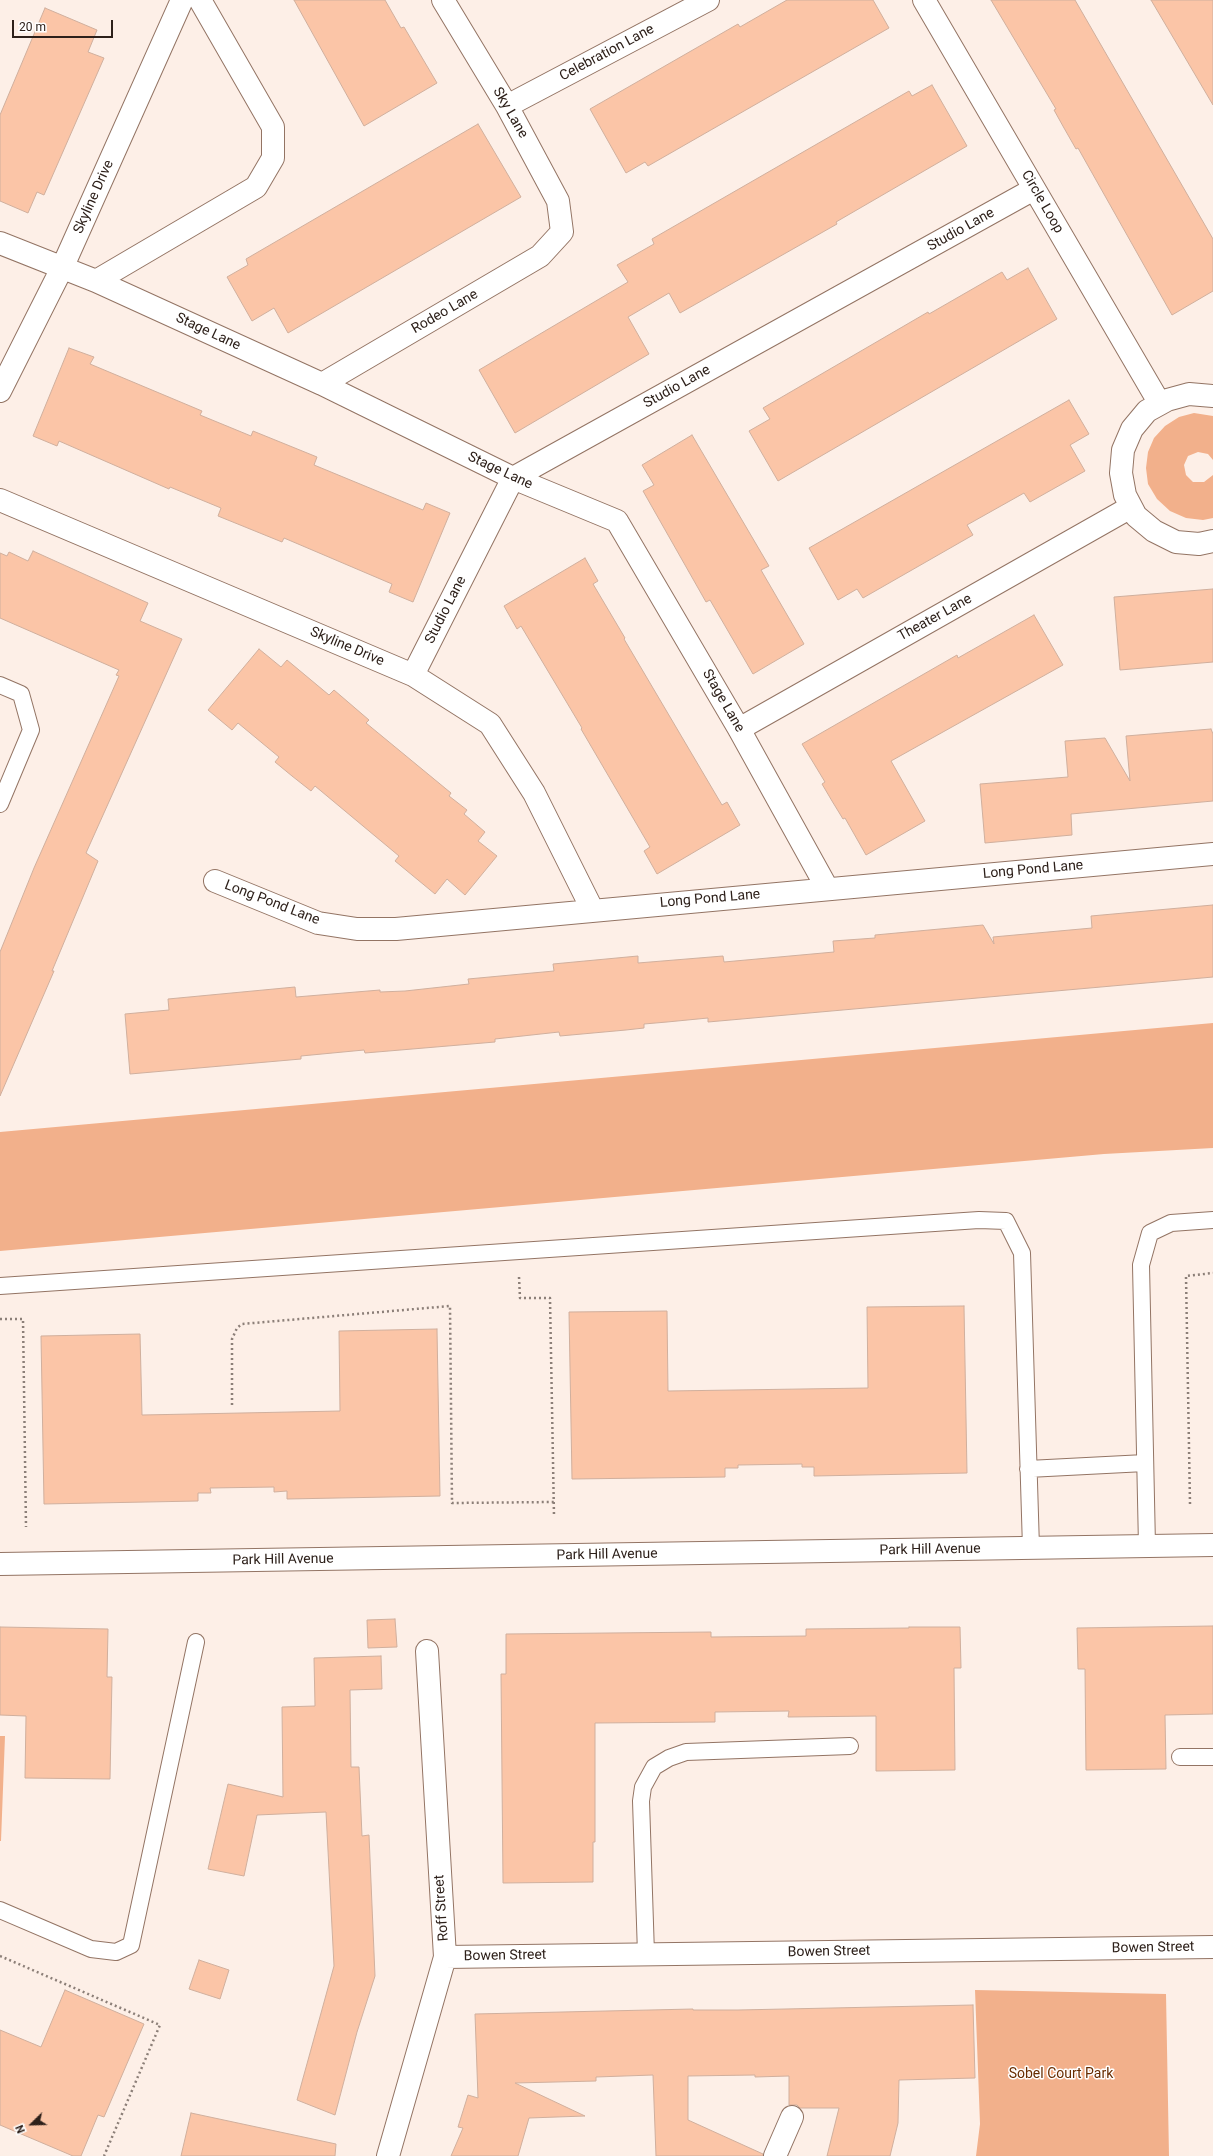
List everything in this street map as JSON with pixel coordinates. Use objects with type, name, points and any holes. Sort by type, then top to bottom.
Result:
[{"type":"street","name":"Skyline Drive","points":[[0,391],[63,266],[182,0]]},
{"type":"street","points":[[96,280],[256,187],[273,158],[273,126],[200,0]]},
{"type":"street","name":"Sky Lane","points":[[442,0],[506,106],[558,201],[562,232]]},
{"type":"street","name":"Celebration Lane","points":[[506,106],[708,0]]},
{"type":"street","name":"Circle Loop","points":[[924,0],[1160,404]]},
{"type":"street","name":"Studio Lane","points":[[413,675],[513,478],[1034,189]]},
{"type":"street","name":"Rodeo Lane","points":[[322,384],[540,256],[562,232]]},
{"type":"street","name":"Stage Lane","points":[[0,243],[96,280],[322,384],[513,478],[617,521],[739,729],[827,888]]},
{"type":"street","points":[[1213,396],[1189,394],[1167,400],[1147,411],[1132,429],[1123,450],[1121,473],[1125,495],[1136,516],[1154,531],[1176,542],[1200,544],[1213,541]]},
{"type":"street","name":"Skyline Drive","points":[[0,500],[413,675],[490,724],[534,793],[593,911]]},
{"type":"street","name":"Theater Lane","points":[[739,729],[1131,507]]},
{"type":"street","name":"Long Pond Lane","points":[[215,881],[318,924],[357,929],[396,929],[827,888],[1213,854]]},
{"type":"street","name":"Park Hill Avenue","points":[[0,1564],[1213,1545]]},
{"type":"street","name":"Roff Street","points":[[388,2156],[445,1957],[427,1652]]},
{"type":"street","name":"Bowen Street","points":[[445,1957],[1213,1947]]},
{"type":"street","points":[[775,2156],[792,2117]]},
{"type":"lane","points":[[0,685],[21,694],[31,730],[0,804]]},
{"type":"lane","points":[[0,1286],[979,1220],[1006,1221],[1022,1253],[1031,1548]]},
{"type":"lane","points":[[1147,1546],[1141,1265],[1150,1233],[1171,1223],[1213,1220]]},
{"type":"lane","points":[[1028,1469],[1145,1463]]},
{"type":"lane","points":[[0,1910],[90,1949],[116,1952],[131,1945],[196,1642]]},
{"type":"lane","points":[[646,1954],[641,1802],[643,1787],[654,1767],[669,1758],[686,1752],[850,1746]]},
{"type":"lane","points":[[1180,1757],[1213,1757]]},
{"type":"path","points":[[1190,1504],[1186,1276],[1213,1273]]},
{"type":"path","points":[[519,1277],[520,1298],[550,1298],[554,1516]]},
{"type":"path","points":[[232,1405],[232,1339],[237,1328],[242,1324],[450,1306],[452,1503],[554,1502]]},
{"type":"path","points":[[0,1319],[24,1319],[26,1527]]},
{"type":"path","points":[[0,1956],[160,2025],[104,2156]]},
{"type":"green space","points":[[1194,413],[1213,416],[1213,460],[1208,454],[1198,452],[1188,456],[1184,465],[1186,475],[1193,482],[1204,482],[1213,475],[1213,518],[1203,520],[1186,518],[1170,511],[1157,499],[1148,484],[1146,468],[1148,452],[1154,438],[1165,426],[1179,417]]},
{"type":"green space","points":[[1213,1023],[1213,1148],[1104,1154],[0,1251],[0,1132]]},
{"type":"green space","points":[[0,1736],[5,1736],[1,1841],[0,1841]]},
{"type":"green space","name":"Sobel Court Park","points":[[975,1990],[1166,1994],[1169,2156],[976,2156],[980,2124]]},
{"type":"building","points":[[294,0],[385,0],[401,28],[404,27],[437,83],[364,126]]},
{"type":"building","points":[[787,0],[873,0],[889,28],[648,166],[645,162],[626,173],[590,109],[738,24],[740,27]]},
{"type":"building","points":[[991,0],[1075,0],[1213,239],[1213,291],[1172,315],[1078,148],[1076,149],[1064,128],[1054,110],[1056,109]]},
{"type":"building","points":[[1151,0],[1213,0],[1213,105]]},
{"type":"building","points":[[45,8],[97,30],[88,52],[104,58],[44,195],[37,192],[28,213],[0,201],[0,115]]},
{"type":"building","points":[[932,85],[967,146],[836,222],[837,224],[680,313],[669,293],[628,317],[649,354],[515,433],[479,370],[628,282],[617,265],[654,244],[652,239],[909,91],[912,96]]},
{"type":"building","points":[[478,124],[521,197],[288,333],[274,308],[252,321],[227,277],[248,265],[246,259]]},
{"type":"building","points":[[1028,268],[1057,319],[778,481],[749,431],[770,419],[763,408],[928,312],[929,314],[1002,272],[1007,280]]},
{"type":"building","points":[[69,348],[94,357],[90,364],[202,411],[200,415],[251,436],[253,431],[317,457],[314,465],[423,510],[426,503],[450,513],[413,602],[389,592],[392,584],[284,538],[282,542],[218,516],[221,508],[170,487],[169,489],[59,441],[57,446],[33,436]]},
{"type":"building","points":[[1069,400],[1089,434],[1070,445],[1085,471],[1030,502],[1024,493],[967,525],[973,535],[863,598],[857,589],[838,600],[809,548]]},
{"type":"building","points":[[692,435],[769,566],[761,570],[804,644],[753,674],[710,600],[706,602],[643,491],[654,485],[642,465]]},
{"type":"building","points":[[33,551],[148,603],[140,621],[182,639],[86,853],[98,861],[52,971],[54,971],[0,1096],[0,952],[34,868],[119,676],[116,675],[119,670],[0,618],[0,553],[7,556],[9,552],[28,561]]},
{"type":"building","points":[[585,558],[598,581],[593,584],[625,638],[624,639],[722,805],[727,802],[740,825],[657,874],[644,851],[650,847],[581,729],[582,728],[521,626],[517,629],[504,606]]},
{"type":"building","points":[[1213,589],[1213,662],[1120,670],[1114,597]]},
{"type":"building","points":[[1034,615],[1063,665],[891,761],[925,821],[866,855],[845,818],[843,819],[822,784],[825,782],[802,744],[957,655],[958,658]]},
{"type":"building","points":[[259,649],[281,667],[287,660],[329,695],[334,690],[369,720],[366,723],[451,793],[449,796],[467,810],[464,814],[485,832],[478,841],[497,856],[465,895],[447,879],[435,894],[395,861],[399,856],[315,786],[311,791],[275,762],[279,757],[238,723],[232,730],[208,710]]},
{"type":"building","points":[[1211,729],[1213,734],[1213,801],[1071,814],[1072,835],[985,843],[980,784],[1068,777],[1065,741],[1105,738],[1130,781],[1126,736]]},
{"type":"building","points":[[1213,905],[1213,977],[708,1022],[708,1018],[644,1024],[644,1028],[626,1030],[560,1036],[559,1032],[495,1039],[495,1042],[365,1053],[364,1050],[301,1056],[301,1059],[130,1074],[125,1014],[169,1010],[168,999],[295,987],[296,997],[380,990],[380,992],[405,991],[469,984],[468,979],[554,971],[553,964],[638,956],[638,963],[723,956],[724,962],[834,952],[833,941],[875,938],[875,935],[983,925],[994,944],[993,937],[1092,928],[1091,916]]},
{"type":"building","points":[[964,1306],[967,1473],[814,1476],[814,1467],[802,1467],[802,1464],[738,1465],[738,1468],[725,1468],[725,1477],[572,1479],[569,1312],[667,1311],[668,1391],[868,1388],[867,1307]]},
{"type":"building","points":[[437,1329],[440,1496],[287,1499],[287,1491],[274,1492],[274,1487],[210,1488],[211,1493],[198,1493],[198,1501],[44,1504],[41,1336],[140,1334],[142,1415],[340,1411],[339,1331]]},
{"type":"building","points":[[395,1619],[397,1647],[368,1648],[367,1620]]},
{"type":"building","points":[[1213,1626],[1213,1714],[1165,1715],[1166,1769],[1086,1770],[1085,1669],[1078,1669],[1077,1628]]},
{"type":"building","points":[[0,1627],[108,1629],[107,1677],[112,1677],[110,1779],[25,1778],[26,1716],[0,1715]]},
{"type":"building","points":[[960,1627],[961,1668],[954,1668],[955,1770],[876,1771],[876,1716],[788,1717],[789,1711],[715,1712],[715,1722],[595,1723],[595,1842],[593,1842],[593,1882],[503,1883],[501,1674],[506,1674],[506,1634],[711,1632],[711,1637],[806,1636],[806,1629]]},
{"type":"building","points":[[381,1656],[382,1689],[350,1690],[351,1767],[359,1767],[362,1836],[369,1835],[375,1976],[357,2032],[335,2115],[297,2100],[334,1966],[326,1812],[257,1815],[244,1876],[208,1869],[228,1784],[283,1797],[282,1707],[315,1706],[314,1658]]},
{"type":"building","points":[[199,1960],[229,1970],[220,1999],[189,1989]]},
{"type":"building","points":[[65,1990],[144,2024],[104,2117],[98,2115],[81,2156],[73,2156],[0,2125],[0,2030],[41,2047]]},
{"type":"building","points":[[973,2005],[975,2078],[899,2080],[898,2123],[890,2156],[827,2156],[839,2108],[800,2108],[797,2105],[789,2105],[789,2076],[755,2077],[755,2075],[688,2076],[688,2120],[763,2154],[763,2156],[656,2156],[653,2075],[596,2077],[596,2081],[515,2083],[585,2116],[529,2118],[518,2156],[451,2156],[463,2128],[458,2127],[468,2095],[478,2098],[475,2014]]},
{"type":"building","points":[[191,2113],[336,2144],[335,2156],[181,2156]]}]
